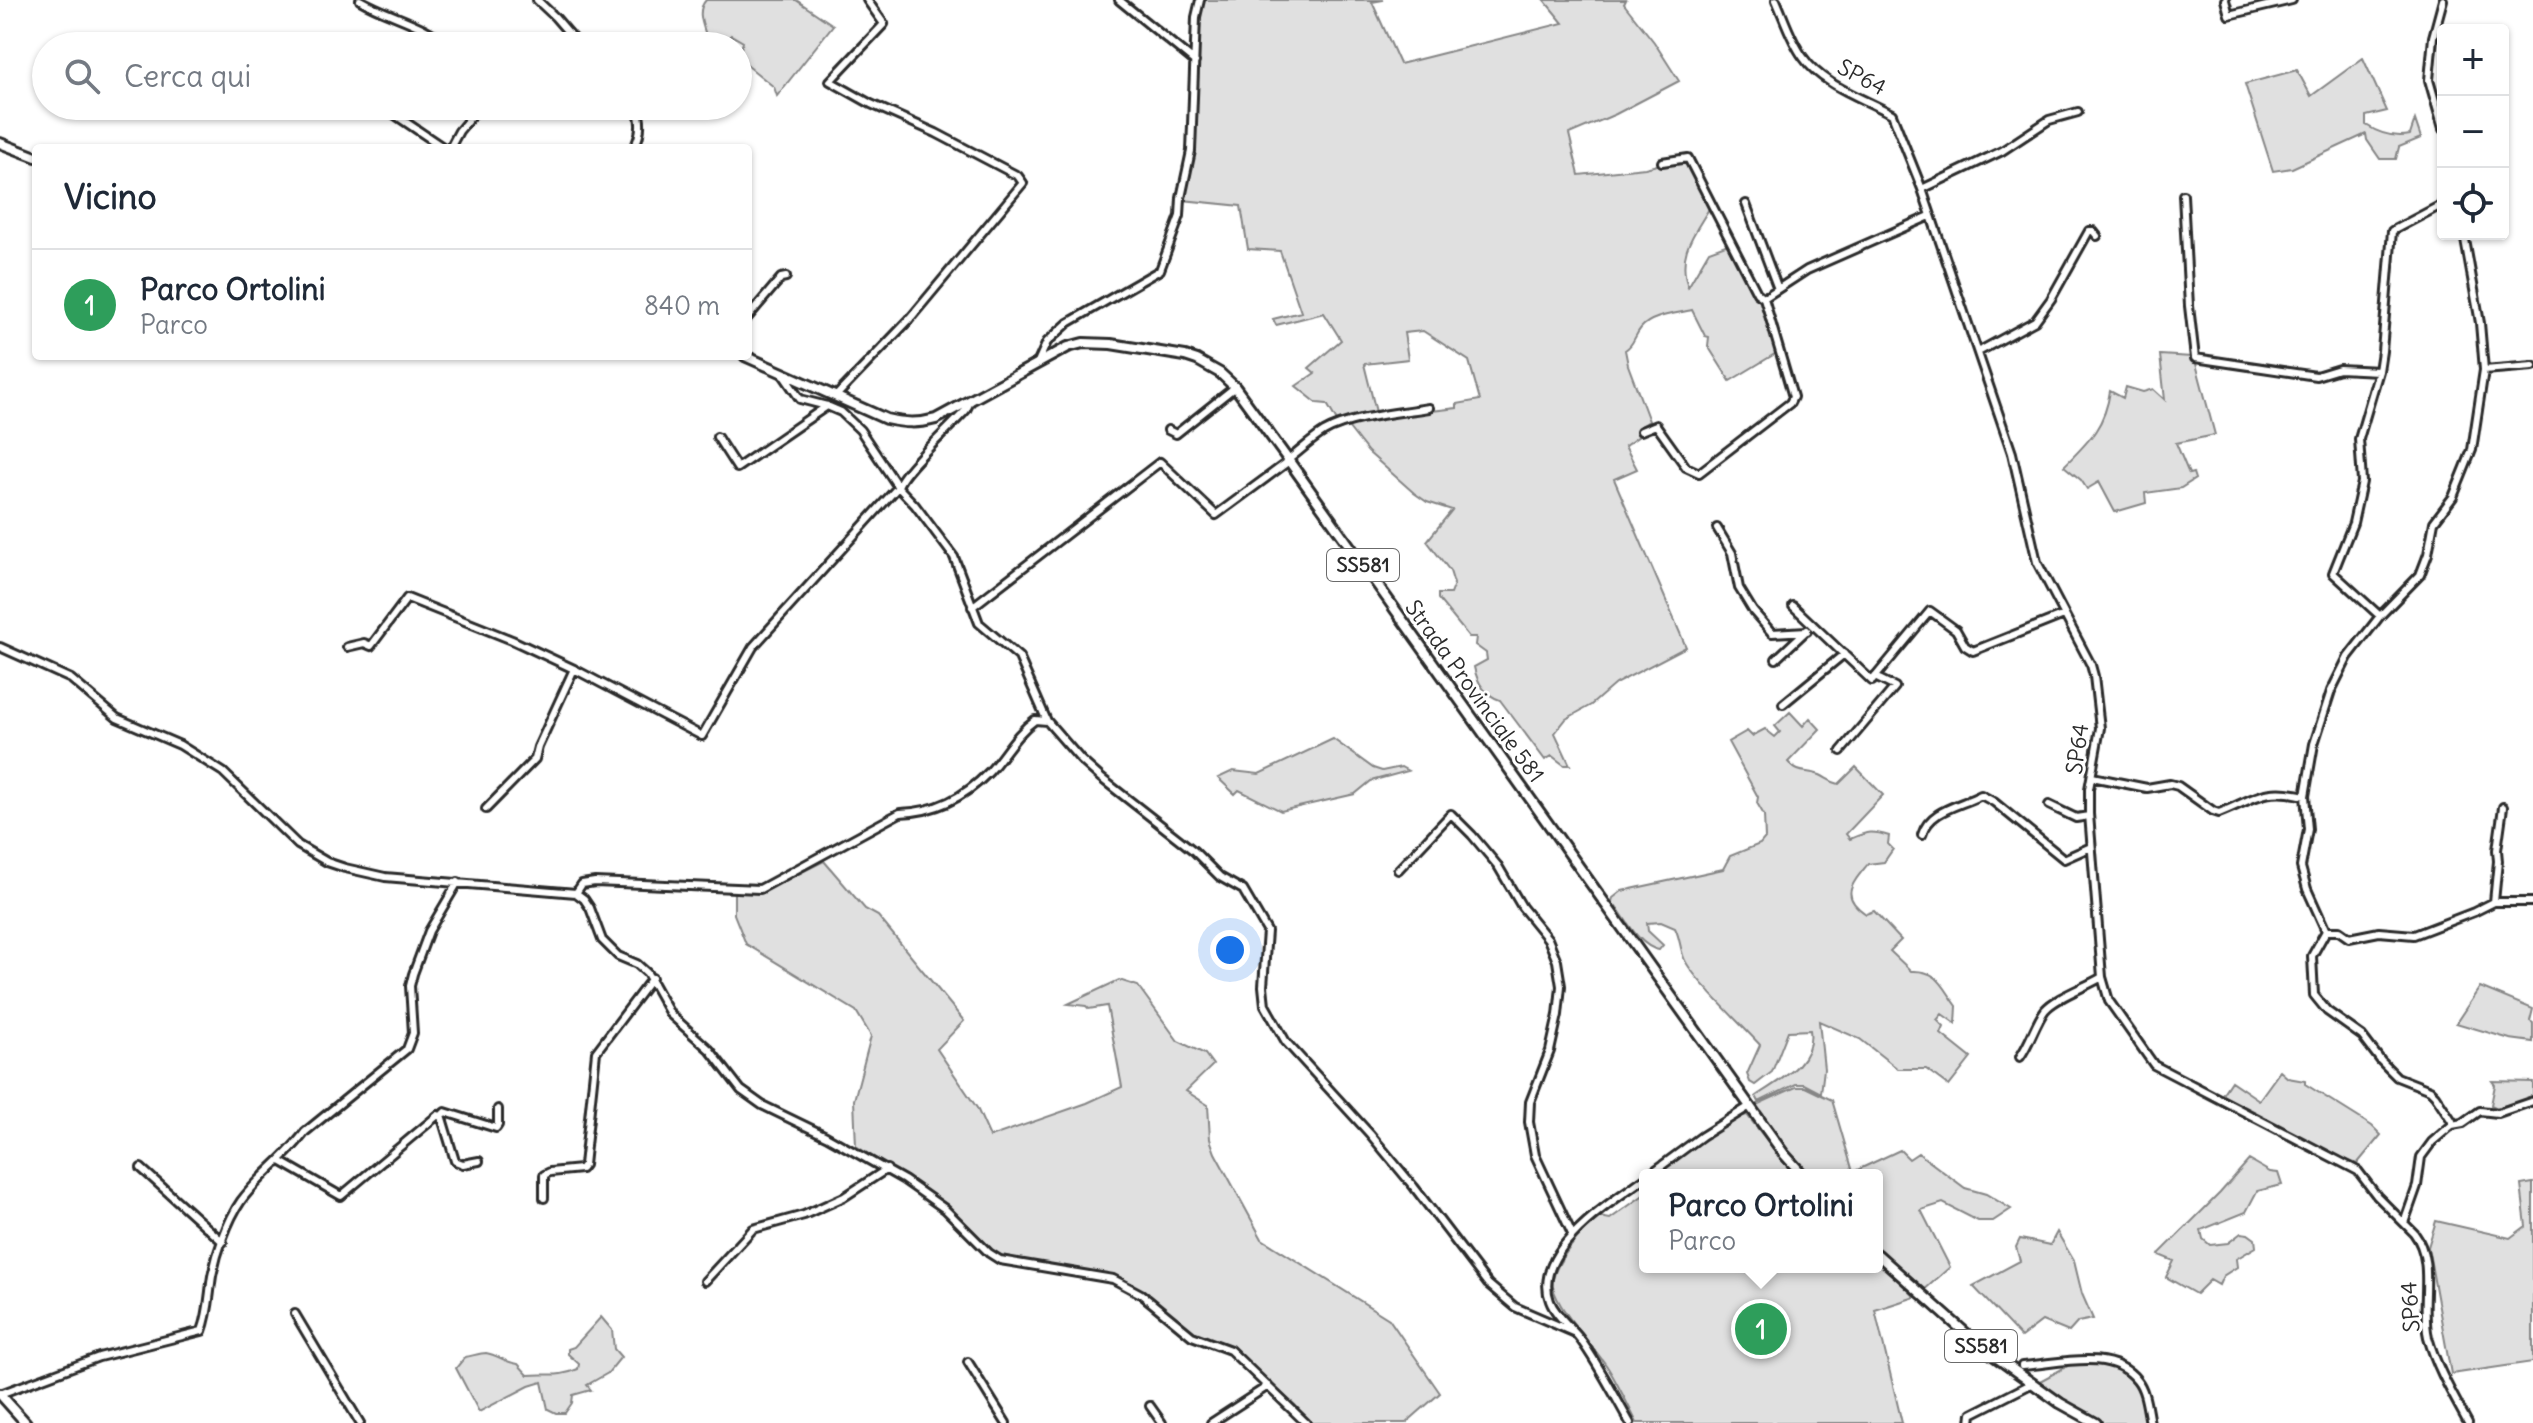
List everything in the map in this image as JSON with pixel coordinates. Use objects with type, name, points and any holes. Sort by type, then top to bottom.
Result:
[{"type":"main road","points":[[0,143],[32,155]]},
{"type":"main road","name":"Strada Provinciale 581","points":[[752,359],[886,419],[919,424],[970,402],[1068,347],[1083,343],[1111,344],[1173,354],[1197,360],[1220,373],[1235,387],[1289,461],[1798,1169]]},
{"type":"main road","name":"SS581","points":[[1883,1259],[1979,1345],[2060,1403],[2096,1423]]},
{"type":"main road","points":[[0,1394],[26,1423]]},
{"type":"street","points":[[360,0],[430,32]]},
{"type":"street","points":[[537,0],[568,32]]},
{"type":"street","points":[[837,395],[908,321],[1023,183],[1018,176],[830,81],[884,24],[867,0]]},
{"type":"street","points":[[1119,0],[1195,62]]},
{"type":"street","points":[[1038,362],[1047,342],[1068,323],[1160,270],[1180,216],[1191,151],[1196,17],[1200,0]]},
{"type":"street","name":"SP64","points":[[1776,0],[1802,57],[1811,66],[1826,80],[1892,114],[1922,189],[2012,453],[2037,562],[2091,665],[2097,689],[2100,728],[2089,816],[2102,977],[2109,1001],[2154,1065],[2358,1171],[2419,1240],[2424,1256],[2428,1337],[2468,1423]]},
{"type":"street","points":[[2225,0],[2229,15],[2292,0]]},
{"type":"street","points":[[2437,108],[2429,80],[2433,37],[2443,0]]},
{"type":"street","points":[[1922,189],[2002,151],[2049,120],[2078,112]]},
{"type":"street","points":[[404,120],[441,144]]},
{"type":"street","points":[[450,144],[468,120]]},
{"type":"street","points":[[636,144],[639,120]]},
{"type":"street","points":[[1641,431],[1656,425],[1686,467],[1699,473],[1792,401],[1793,395],[1764,298],[1757,293],[1688,158],[1662,162]]},
{"type":"street","points":[[2183,195],[2195,358],[2316,376],[2339,369],[2379,371]]},
{"type":"street","points":[[1746,204],[1778,289]]},
{"type":"street","points":[[2380,616],[2333,573],[2357,507],[2363,470],[2360,431],[2379,371],[2392,231],[2437,207]]},
{"type":"street","points":[[1764,298],[1807,270],[1930,216]]},
{"type":"street","points":[[1978,352],[2035,321],[2051,299],[2089,231],[2097,236]]},
{"type":"street","points":[[2326,931],[2302,877],[2309,821],[2305,796],[2311,757],[2331,691],[2348,657],[2380,616],[2420,575],[2434,522],[2462,480],[2472,450],[2484,370],[2480,323],[2465,240]]},
{"type":"street","points":[[752,312],[781,278],[786,277]]},
{"type":"street","points":[[2484,370],[2533,366]]},
{"type":"street","points":[[782,373],[800,399],[841,412],[853,422],[898,487],[954,557],[982,626],[1019,657],[1047,721],[1081,760],[1194,851],[1220,877],[1243,890],[1267,931],[1263,986],[1265,1005],[1286,1042],[1397,1166],[1488,1284],[1515,1307],[1573,1332]]},
{"type":"street","points":[[1168,430],[1176,434],[1235,387]]},
{"type":"street","points":[[347,647],[364,643],[371,646],[407,598],[512,640],[574,669],[702,736],[753,647],[898,487],[899,481],[970,402]]},
{"type":"street","points":[[717,437],[737,468],[827,406]]},
{"type":"street","points":[[972,607],[1160,462],[1216,515],[1321,434],[1381,415],[1429,408]]},
{"type":"street","points":[[1717,528],[1731,549],[1739,588],[1759,620],[1772,633],[1807,631]]},
{"type":"street","points":[[1793,606],[1872,681],[1930,611],[1956,630],[1965,646],[1973,651],[2064,615]]},
{"type":"street","points":[[1776,659],[1813,625]]},
{"type":"street","points":[[0,647],[71,679],[117,718],[180,745],[223,772],[298,845],[327,862],[385,877],[576,893],[590,908],[602,940],[618,956],[637,964],[652,978],[670,1014],[710,1050],[741,1090],[762,1105],[887,1169],[945,1209],[1000,1260],[1113,1279],[1141,1294],[1192,1336],[1230,1350],[1306,1423]]},
{"type":"street","points":[[1783,704],[1844,654]]},
{"type":"street","points":[[486,809],[535,759],[574,669]]},
{"type":"street","points":[[1841,751],[1895,687],[1875,677]]},
{"type":"street","points":[[576,893],[582,884],[595,882],[760,889],[900,813],[922,812],[953,802],[989,771],[1022,729],[1035,720],[1047,721]]},
{"type":"street","points":[[2092,777],[2147,788],[2175,785],[2219,813],[2264,793],[2283,791],[2305,796]]},
{"type":"street","points":[[1922,835],[1927,824],[1951,805],[1981,795],[2064,859],[2091,847]]},
{"type":"street","points":[[2049,805],[2076,818],[2089,816]]},
{"type":"street","points":[[2494,902],[2503,807]]},
{"type":"street","points":[[1398,870],[1451,814],[1498,866],[1522,907],[1548,939],[1559,969],[1561,996],[1550,1051],[1530,1102],[1529,1122],[1535,1155],[1572,1234]]},
{"type":"street","points":[[0,1394],[99,1357],[202,1331],[223,1242],[242,1200],[305,1132],[407,1049],[413,1033],[410,986],[413,974],[429,931],[458,882]]},
{"type":"street","points":[[2326,931],[2339,931],[2349,938],[2379,932],[2414,935],[2494,902],[2533,902]]},
{"type":"street","points":[[2326,931],[2312,956],[2314,995],[2327,1011],[2362,1036],[2397,1077],[2430,1090],[2447,1110],[2452,1125]]},
{"type":"street","points":[[2020,1057],[2046,1009],[2102,977]]},
{"type":"street","points":[[544,1198],[544,1175],[581,1169],[584,1165],[596,1052],[652,978]]},
{"type":"street","points":[[2404,1223],[2417,1186],[2421,1157],[2432,1142],[2452,1125],[2463,1123],[2480,1111],[2498,1113],[2533,1101]]},
{"type":"street","points":[[1657,1169],[1750,1106]]},
{"type":"street","points":[[280,1161],[341,1196],[435,1117],[445,1112],[496,1128],[498,1109]]},
{"type":"street","points":[[441,1116],[455,1161],[463,1164],[479,1161]]},
{"type":"street","points":[[141,1168],[223,1242]]},
{"type":"street","points":[[705,1281],[753,1229],[804,1215],[844,1197],[887,1169]]},
{"type":"street","points":[[1630,1423],[1597,1365],[1550,1303],[1548,1286],[1553,1263],[1572,1234],[1639,1182]]},
{"type":"street","points":[[295,1314],[360,1423]]},
{"type":"street","points":[[2022,1366],[2094,1360],[2119,1365],[2138,1381],[2150,1423]]},
{"type":"street","points":[[968,1362],[1006,1423]]},
{"type":"street","points":[[1971,1423],[1972,1414],[2033,1383]]},
{"type":"street","points":[[1211,1423],[1268,1386]]},
{"type":"street","points":[[1150,1406],[1162,1423]]},
{"type":"shaded area","points":[[706,0],[796,0],[833,25],[777,96],[774,87],[752,69],[752,32],[705,32],[701,16]]},
{"type":"shaded area","points":[[1204,0],[1383,0],[1372,2],[1400,64],[1563,23],[1544,0],[1626,0],[1624,4],[1679,81],[1569,134],[1579,175],[1690,160],[1713,202],[1686,252],[1684,263],[1688,287],[1709,251],[1731,243],[1763,300],[1778,352],[1730,381],[1708,346],[1709,337],[1705,336],[1692,310],[1651,320],[1625,350],[1649,421],[1637,429],[1639,436],[1625,446],[1637,469],[1614,479],[1686,647],[1615,684],[1591,705],[1566,719],[1555,733],[1570,765],[1564,765],[1552,756],[1545,760],[1500,700],[1482,687],[1474,667],[1487,660],[1486,653],[1475,645],[1476,637],[1469,637],[1438,599],[1438,594],[1450,594],[1454,584],[1450,571],[1427,541],[1452,510],[1427,502],[1414,493],[1368,452],[1349,428],[1388,416],[1457,408],[1457,404],[1480,400],[1469,361],[1423,331],[1404,333],[1408,359],[1364,364],[1376,412],[1338,423],[1327,404],[1317,403],[1296,386],[1315,373],[1309,368],[1341,340],[1324,313],[1276,325],[1273,319],[1301,312],[1280,251],[1248,249],[1241,206],[1183,200],[1193,155],[1199,21]]},
{"type":"shaded area","points":[[2363,58],[2387,111],[2366,116],[2366,125],[2387,134],[2404,136],[2410,135],[2415,120],[2421,138],[2399,147],[2396,159],[2380,159],[2366,134],[2292,168],[2273,171],[2245,84],[2297,70],[2311,96]]},
{"type":"shaded area","points":[[2160,355],[2192,357],[2195,360],[2215,435],[2176,443],[2189,474],[2193,473],[2195,479],[2181,488],[2145,493],[2146,503],[2115,512],[2099,482],[2087,489],[2064,466],[2100,424],[2110,391],[2123,398],[2126,387],[2143,392],[2153,389],[2165,400]]},
{"type":"shaded area","points":[[1790,712],[1803,726],[1810,718],[1820,729],[1788,762],[1792,766],[1839,784],[1856,767],[1883,795],[1846,834],[1850,839],[1869,833],[1889,836],[1888,844],[1893,849],[1884,862],[1868,864],[1853,884],[1851,896],[1858,908],[1866,914],[1874,911],[1901,940],[1890,951],[1911,971],[1934,976],[1957,1006],[1956,1024],[1942,1014],[1937,1020],[1944,1027],[1941,1034],[1971,1058],[1949,1086],[1926,1069],[1898,1069],[1860,1039],[1819,1021],[1824,1069],[1821,1093],[1804,1084],[1796,1084],[1759,1102],[1756,1096],[1801,1062],[1810,1042],[1810,1030],[1788,1031],[1772,1072],[1755,1085],[1750,1082],[1747,1074],[1760,1045],[1689,966],[1675,928],[1661,922],[1647,923],[1648,931],[1663,945],[1659,950],[1652,948],[1640,939],[1616,906],[1610,908],[1613,898],[1622,891],[1723,869],[1730,856],[1760,844],[1765,838],[1764,815],[1757,803],[1758,797],[1728,742],[1747,731],[1752,736],[1765,729],[1775,737],[1780,732],[1775,726]]},
{"type":"shaded area","points":[[1333,739],[1373,768],[1382,771],[1401,767],[1408,771],[1371,781],[1355,794],[1281,811],[1239,790],[1235,794],[1218,778],[1233,771],[1259,774]]},
{"type":"shaded area","points":[[824,861],[865,909],[878,916],[964,1021],[937,1049],[977,1108],[990,1137],[1087,1103],[1122,1087],[1107,1006],[1089,1009],[1068,1004],[1119,980],[1138,986],[1178,1041],[1205,1054],[1213,1065],[1186,1091],[1208,1105],[1210,1139],[1215,1153],[1262,1239],[1389,1319],[1440,1393],[1406,1423],[1310,1423],[1295,1405],[1230,1349],[1182,1326],[1151,1297],[1121,1278],[993,1254],[947,1206],[856,1146],[854,1100],[871,1036],[856,1011],[746,944],[734,914],[734,892],[770,888]]},
{"type":"shaded area","points":[[2480,987],[2533,1009],[2530,1021],[2533,1023],[2533,1042],[2510,1039],[2456,1023]]},
{"type":"shaded area","points":[[2280,1071],[2288,1078],[2305,1081],[2305,1084],[2372,1126],[2381,1135],[2357,1164],[2304,1143],[2221,1096],[2231,1081],[2259,1100]]},
{"type":"shaded area","points":[[2492,1081],[2533,1082],[2533,1098],[2497,1108],[2491,1105],[2495,1085]]},
{"type":"shaded area","points":[[1796,1087],[1805,1087],[1832,1100],[1852,1169],[1800,1169],[1754,1106]]},
{"type":"shaded area","points":[[1747,1115],[1789,1169],[1666,1169],[1705,1138]]},
{"type":"shaded area","points":[[1900,1150],[1909,1159],[1918,1153],[1965,1188],[1986,1194],[2011,1209],[1993,1221],[1978,1221],[1943,1203],[1921,1210],[1950,1267],[1922,1292],[1883,1255],[1883,1169],[1859,1169]]},
{"type":"shaded area","points":[[2249,1160],[2278,1173],[2282,1185],[2257,1191],[2246,1212],[2201,1230],[2203,1239],[2210,1245],[2228,1243],[2241,1233],[2255,1239],[2256,1247],[2236,1259],[2237,1267],[2223,1276],[2219,1285],[2210,1280],[2196,1294],[2166,1277],[2174,1261],[2159,1255]]},
{"type":"shaded area","points":[[2533,1183],[2533,1362],[2451,1374],[2428,1247],[2436,1221],[2510,1238],[2526,1226],[2521,1185]]},
{"type":"shaded area","points":[[1639,1198],[1639,1273],[1883,1273],[1883,1266],[1915,1297],[1875,1310],[1902,1423],[1637,1423],[1608,1368],[1562,1307],[1553,1287],[1556,1269],[1577,1239],[1600,1217],[1610,1219]]},
{"type":"shaded area","points":[[2057,1232],[2074,1261],[2082,1294],[2093,1319],[2078,1322],[2069,1332],[2042,1321],[2021,1337],[1973,1286],[2020,1261],[2016,1247],[2020,1239],[2050,1245]]},
{"type":"shaded area","points":[[601,1317],[612,1330],[614,1349],[621,1357],[608,1373],[587,1385],[591,1390],[573,1395],[565,1413],[548,1409],[542,1382],[479,1412],[456,1368],[465,1357],[490,1354],[518,1364],[528,1375],[571,1372],[578,1369],[579,1364],[568,1354],[568,1349],[574,1347]]},
{"type":"shaded area","points":[[2073,1363],[2112,1367],[2128,1375],[2140,1391],[2146,1423],[2103,1423],[2070,1406],[2038,1382]]},
{"type":"place","name":"Parco Ortolini","points":[[1761,1329]]}]
